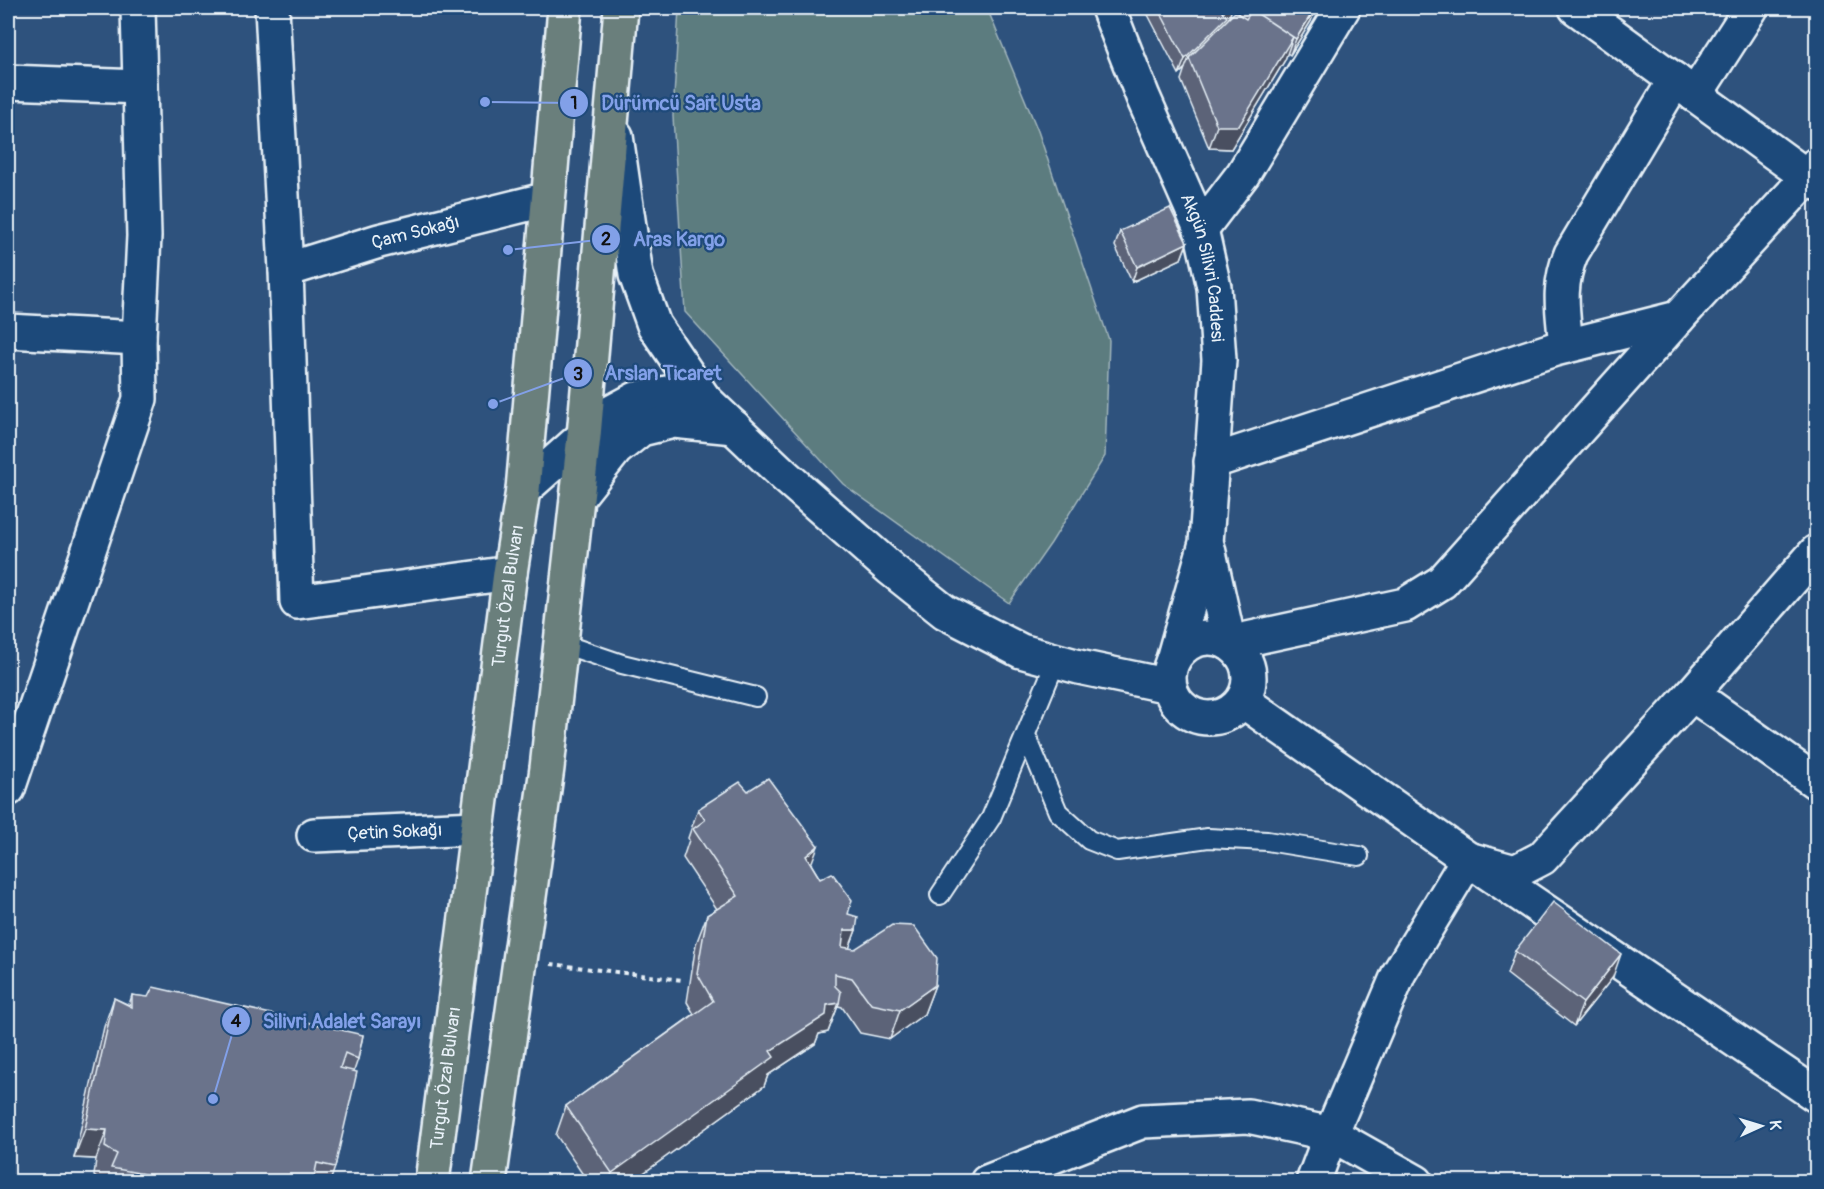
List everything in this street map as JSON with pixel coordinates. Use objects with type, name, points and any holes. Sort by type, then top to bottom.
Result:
[{"type":"main road","name":"Turgut Özal Bulvarı","points":[[432,1182],[510,573],[523,490],[565,8]]},
{"type":"main road","points":[[489,1182],[547,768],[584,436],[621,8]]},
{"type":"street","points":[[8,789],[140,399],[139,338],[144,236],[138,8]]},
{"type":"street","points":[[272,8],[286,270],[297,602],[510,573]]},
{"type":"street","name":"Akgün Silivri Caddesi","points":[[1108,8],[1143,97],[1201,229],[1214,287],[1219,360],[1206,543]]},
{"type":"street","points":[[1201,229],[1243,174],[1343,8]]},
{"type":"street","points":[[1229,643],[1405,605],[1442,582],[1678,318],[1814,175],[1685,87],[1576,8]]},
{"type":"street","points":[[1566,346],[1561,295],[1563,277],[1571,254],[1685,87],[1751,8]]},
{"type":"street","points":[[8,82],[140,87]]},
{"type":"street","points":[[612,112],[636,275],[654,326],[704,399],[785,476],[891,569],[945,612],[1021,651],[1056,661],[1171,673]]},
{"type":"street","name":"Çam Sokağı","points":[[286,270],[379,241],[548,199]]},
{"type":"street","points":[[1211,462],[1566,346],[1678,318]]},
{"type":"street","points":[[8,331],[139,338]]},
{"type":"street","points":[[523,490],[610,413],[636,399],[667,393],[704,399]]},
{"type":"street","points":[[577,498],[616,448],[641,429],[674,421],[734,427]]},
{"type":"street","points":[[1206,543],[1229,643]]},
{"type":"street","points":[[1171,673],[1181,649],[1204,638],[1217,639],[1229,643],[1240,652],[1249,676],[1248,689],[1243,701],[1233,711],[1221,717],[1208,719],[1194,716],[1183,709],[1175,699],[1171,673],[1206,543]]},
{"type":"street","points":[[1468,859],[1515,872],[1542,858],[1692,694],[1816,552]]},
{"type":"street","points":[[1692,694],[1816,782]]},
{"type":"street","points":[[1243,701],[1468,859],[1816,1095]]},
{"type":"street","name":"Çetin Sokağı","points":[[314,835],[477,828]]},
{"type":"street","points":[[1313,1182],[1399,973],[1468,859]]},
{"type":"street","points":[[987,1182],[1143,1122],[1248,1116],[1331,1134],[1416,1182]]},
{"type":"lane","points":[[561,643],[622,664],[756,697]]},
{"type":"lane","points":[[940,894],[991,818],[1056,661]]},
{"type":"lane","points":[[1026,735],[1058,812],[1089,840],[1117,851],[1208,838],[1267,841],[1359,856]]},
{"type":"path","points":[[520,960],[682,980]]},
{"type":"green space","points":[[679,8],[987,8],[1038,131],[1109,340],[1105,456],[1051,543],[1009,603],[843,484],[685,312],[673,116]]},
{"type":"building","points":[[1158,8],[1229,8],[1222,12],[1227,17],[1185,59]]},
{"type":"building","points":[[1242,8],[1315,8],[1296,39],[1252,10],[1250,12]]},
{"type":"building","points":[[1252,10],[1293,37],[1239,126],[1217,126],[1189,58],[1235,12],[1246,19]]},
{"type":"building","points":[[1170,208],[1187,243],[1137,267],[1120,231]]},
{"type":"building","points":[[768,778],[818,846],[806,856],[820,879],[832,873],[852,900],[848,914],[858,917],[856,930],[844,930],[842,947],[855,949],[892,925],[914,926],[937,958],[935,985],[900,1010],[871,1004],[852,978],[835,974],[835,986],[841,992],[839,1003],[827,1005],[826,1015],[770,1051],[774,1057],[612,1173],[566,1106],[713,1001],[697,973],[707,915],[738,896],[693,829],[705,820],[698,809],[740,782],[748,791]]},
{"type":"building","points":[[1553,902],[1621,954],[1583,1003],[1515,951]]},
{"type":"building","points":[[153,987],[363,1035],[358,1059],[345,1053],[340,1068],[357,1072],[335,1167],[317,1163],[313,1182],[189,1182],[111,1168],[117,1154],[105,1147],[107,1130],[85,1129],[114,998],[132,1007],[132,995],[148,997]]},
{"type":"place","name":"Dürümcü Sait Usta","points":[[485,102]]},
{"type":"place","name":"Aras Kargo","points":[[508,250]]},
{"type":"place","name":"Arslan Ticaret","points":[[493,404]]},
{"type":"place","name":"Silivri Adalet Sarayı","points":[[213,1099]]}]
